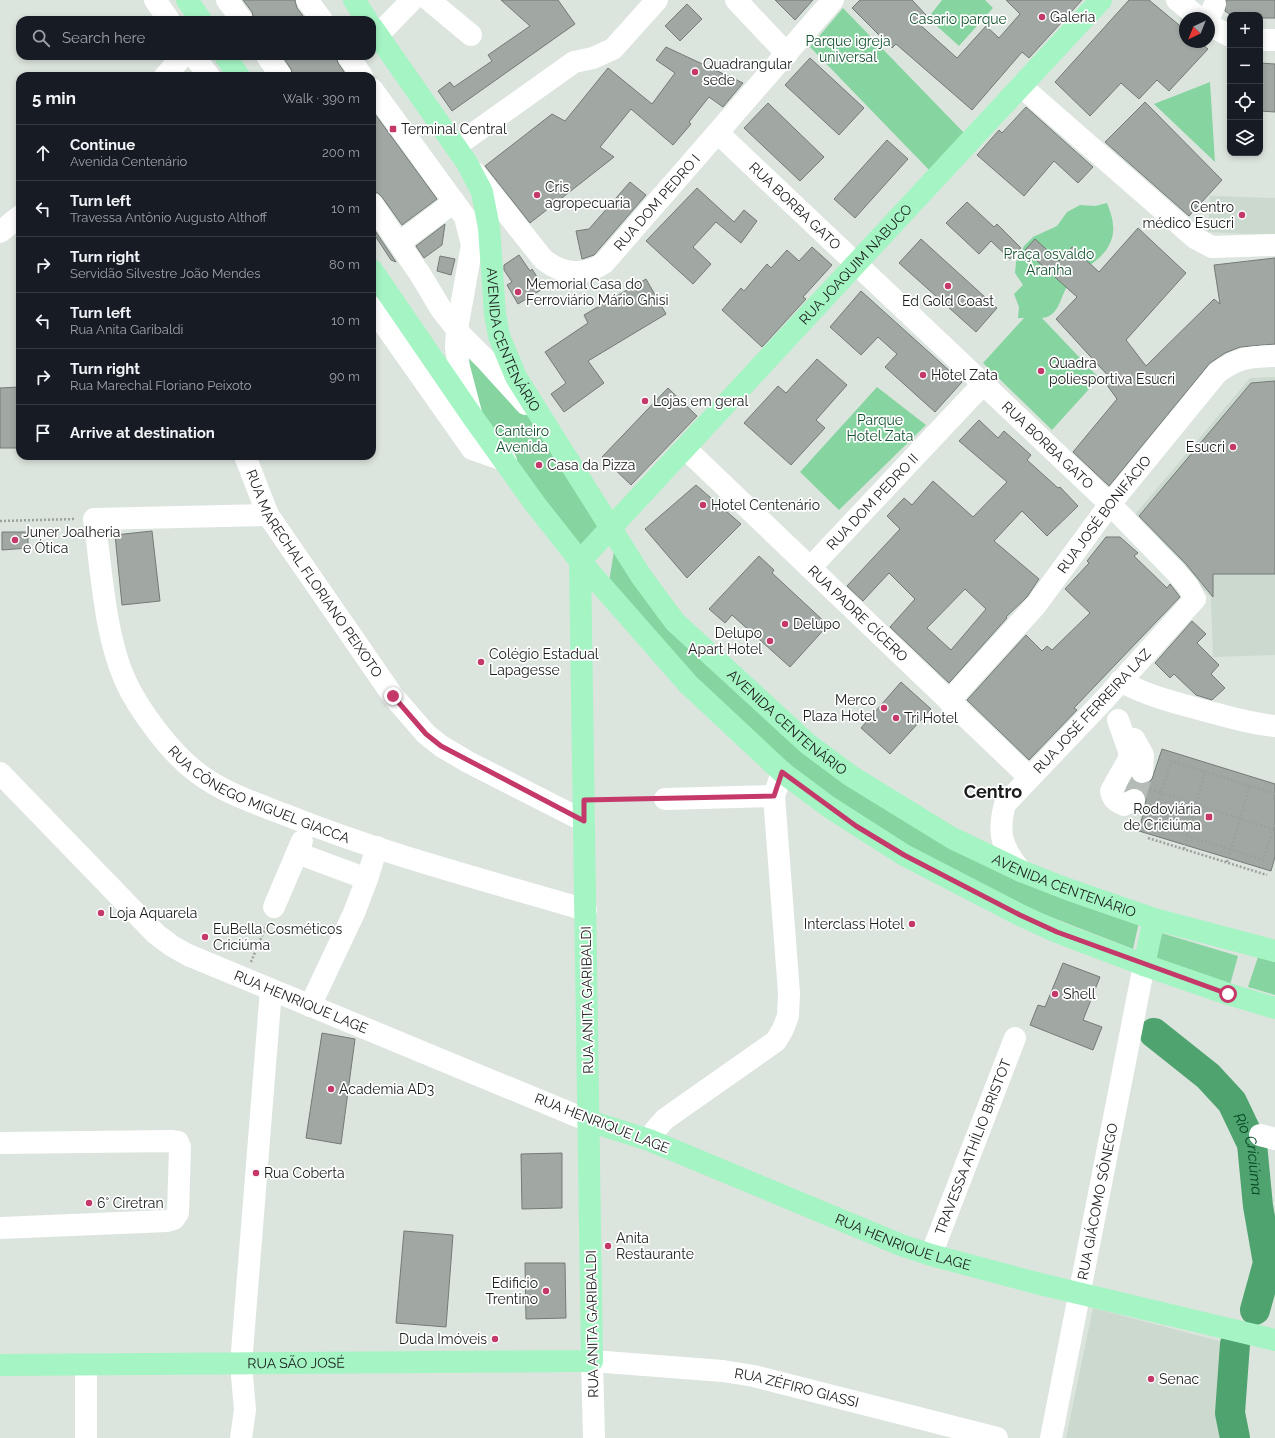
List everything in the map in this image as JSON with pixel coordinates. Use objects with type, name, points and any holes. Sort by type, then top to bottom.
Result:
[{"type":"main road","points":[[187,0],[198,16]]},
{"type":"main road","name":"AVENIDA CENTENÁRIO","points":[[354,0],[365,16]]},
{"type":"main road","name":"RUA JOAQUIM NABUCO","points":[[580,561],[612,529],[1101,0]]},
{"type":"main road","name":"AVENIDA CENTENÁRIO","points":[[376,33],[461,155],[482,192],[487,209],[495,314],[499,336],[516,377],[641,576],[675,622],[808,744],[851,776],[952,838],[1021,871],[1154,919],[1275,950]]},
{"type":"main road","points":[[228,60],[236,72]]},
{"type":"main road","points":[[376,276],[472,416],[506,461],[535,504],[580,561],[688,684],[782,772],[856,826],[943,877],[1057,932],[1144,965],[1228,994],[1275,1008]]},
{"type":"main road","name":"RUA ANITA GARIBALDI","points":[[580,561],[592,1361]]},
{"type":"main road","points":[[1144,965],[1154,919]]},
{"type":"main road","name":"RUA HENRIQUE LAGE","points":[[589,1121],[649,1140],[901,1245],[931,1255],[1078,1293],[1275,1340]]},
{"type":"main road","name":"RUA SÃO JOSÉ","points":[[0,1365],[592,1361]]},
{"type":"street","points":[[156,0],[166,16]]},
{"type":"street","points":[[227,0],[239,16]]},
{"type":"street","points":[[307,0],[319,16]]},
{"type":"street","points":[[376,24],[412,0]]},
{"type":"street","points":[[429,0],[471,35]]},
{"type":"street","points":[[461,155],[574,62],[593,58],[613,49],[657,0]]},
{"type":"street","points":[[736,0],[787,54]]},
{"type":"street","name":"RUA DOM PEDRO I","points":[[461,155],[543,259],[554,268],[582,272],[596,268],[604,263],[833,0]]},
{"type":"street","points":[[1177,0],[1192,12]]},
{"type":"street","points":[[1215,28],[1227,34]]},
{"type":"street","points":[[1263,40],[1275,40]]},
{"type":"street","points":[[169,72],[179,60]]},
{"type":"street","points":[[197,60],[206,72]]},
{"type":"street","points":[[270,60],[278,72]]},
{"type":"street","points":[[351,60],[359,72]]},
{"type":"street","points":[[1021,86],[1195,238],[1212,247],[1275,245]]},
{"type":"street","points":[[376,95],[465,217],[472,245],[457,329],[456,348],[459,367],[472,416]]},
{"type":"street","name":"RUA BORBA GATO","points":[[718,132],[1110,504],[1177,573],[1188,586],[1195,599]]},
{"type":"street","points":[[400,243],[454,202]]},
{"type":"street","points":[[376,210],[400,243],[441,309],[462,336],[516,391],[546,427]]},
{"type":"street","points":[[0,232],[16,219]]},
{"type":"street","points":[[420,274],[445,285],[452,285],[460,281],[468,273]]},
{"type":"street","points":[[376,313],[472,449],[506,461]]},
{"type":"street","name":"RUA JOSÉ BONIFÁCIO","points":[[949,701],[1036,605],[1110,504],[1217,373],[1231,362],[1250,357],[1275,356]]},
{"type":"street","name":"RUA DOM PEDRO II","points":[[810,568],[984,383]]},
{"type":"street","name":"RUA PADRE CÍCERO","points":[[686,449],[1030,778]]},
{"type":"street","name":"RUA MARECHAL FLORIANO PEIXOTO","points":[[247,460],[268,515],[393,696],[426,734],[441,746],[462,758],[584,811]]},
{"type":"street","points":[[94,519],[268,515]]},
{"type":"street","name":"RUA CÔNEGO MIGUEL GIACCA","points":[[94,519],[109,624],[125,681],[154,728],[194,771],[214,784],[309,825],[377,848],[586,910]]},
{"type":"street","name":"RUA JOSÉ FERREIRA LAZ","points":[[1021,871],[1009,856],[1002,838],[1000,822],[1005,804],[1104,700],[1195,599]]},
{"type":"street","points":[[1120,681],[1133,688],[1183,705],[1255,724],[1275,726]]},
{"type":"street","points":[[1104,700],[1118,720],[1136,741],[1142,755],[1141,787],[1124,805],[1117,802],[1111,791],[1129,759],[1129,751],[1118,720]]},
{"type":"street","points":[[649,1140],[656,1129],[666,1119],[776,1041],[784,1029],[788,1016],[789,993],[774,796],[782,772]]},
{"type":"street","name":"RUA HENRIQUE LAGE","points":[[0,773],[156,934],[172,946],[188,955],[271,990],[589,1121]]},
{"type":"street","points":[[665,798],[774,796]]},
{"type":"street","points":[[274,907],[309,825]]},
{"type":"street","points":[[341,870],[350,839]]},
{"type":"street","points":[[310,1006],[354,913],[377,848]]},
{"type":"street","points":[[297,853],[367,879]]},
{"type":"street","name":"RUA GIÁCOMO SÔNEGO","points":[[1051,1438],[1078,1293],[1144,965]]},
{"type":"street","points":[[242,1438],[244,1410],[241,1364],[271,990]]},
{"type":"street","name":"TRAVESSA ATHÍLIO BRISTOT","points":[[931,1255],[1015,1038]]},
{"type":"street","points":[[0,1143],[171,1141],[178,1142],[180,1147],[178,1213],[174,1219],[167,1221],[0,1228]]},
{"type":"street","name":"RUA ANITA GARIBALDI","points":[[592,1361],[594,1438]]},
{"type":"street","name":"RUA ZÉFIRO GIASSI","points":[[592,1361],[723,1371],[754,1376],[997,1438]]},
{"type":"street","points":[[86,1365],[86,1438]]},
{"type":"path","points":[[0,520],[94,519]]},
{"type":"path","points":[[1275,794],[1171,761],[1151,824],[1263,860],[1275,823]]},
{"type":"path","points":[[1184,849],[1205,771]]},
{"type":"path","points":[[1227,862],[1250,786]]},
{"type":"path","points":[[1141,787],[1274,829]]},
{"type":"path","points":[[584,811],[665,798]]},
{"type":"path","points":[[1148,838],[1267,875]]},
{"type":"path","points":[[244,978],[274,907]]},
{"type":"shaded area","name":"Centro médico Esucri","points":[[1210,196],[1275,198],[1275,235],[1208,232]]},
{"type":"shaded area","name":"Esucri","points":[[1275,377],[1275,655],[1213,657],[1211,597],[1133,517],[1250,378]]},
{"type":"shaded area","name":"Senac","points":[[1093,1308],[1227,1343],[1222,1414],[1229,1438],[1066,1438]]},
{"type":"green space","name":"Casario parque","points":[[942,0],[985,0],[993,8],[959,46],[928,18]]},
{"type":"green space","name":"Parque igreja universal","points":[[843,8],[965,134],[931,172],[810,47]]},
{"type":"green space","points":[[1210,82],[1215,162],[1154,104]]},
{"type":"green space","name":"Praça osvaldo Aranha","points":[[1107,203],[1113,225],[1111,241],[1108,247],[1100,257],[1072,280],[1065,290],[1056,310],[1048,317],[1042,318],[1099,378],[1052,430],[983,363],[1024,318],[1018,318],[1019,307],[1014,294],[1023,285],[1015,273],[1016,262],[1024,246],[1033,237],[1057,226],[1067,212],[1080,205],[1095,206]]},
{"type":"green space","name":"Canteiro Avenida","points":[[464,348],[535,423],[602,527],[578,547],[475,410]]},
{"type":"green space","name":"Parque Hotel Zata","points":[[877,387],[926,425],[839,510],[800,472]]},
{"type":"green space","points":[[614,551],[841,779],[1139,922],[1133,949],[1007,900],[923,858],[826,796],[696,684],[609,582]]},
{"type":"green space","points":[[1158,932],[1238,956],[1230,985],[1153,962]]},
{"type":"green space","points":[[1258,957],[1275,962],[1275,995],[1248,987]]},
{"type":"building","points":[[243,0],[295,0],[297,8],[303,16],[253,16],[252,12]]},
{"type":"building","points":[[501,0],[558,0],[575,24],[452,111],[438,91],[450,82],[454,87],[492,61],[488,55],[530,26]]},
{"type":"building","points":[[775,0],[813,0],[795,20]]},
{"type":"building","points":[[860,0],[912,0],[926,15],[918,23],[957,58],[986,26],[999,38],[1020,14],[1006,0],[1082,0],[1029,58],[1022,52],[972,110],[896,44],[892,48],[852,8]]},
{"type":"building","points":[[1129,0],[1149,0],[1179,25],[1179,48],[1208,49],[1169,91],[1157,80],[1139,99],[1121,83],[1090,116],[1055,82]]},
{"type":"building","points":[[1226,0],[1275,0],[1275,18],[1263,18],[1263,12],[1227,12],[1225,11]]},
{"type":"building","points":[[687,4],[702,19],[680,41],[665,26]]},
{"type":"building","points":[[666,47],[743,83],[723,107],[709,97],[689,122],[691,124],[673,145],[631,109],[600,147],[614,157],[530,223],[485,166],[552,114],[565,121],[608,68],[652,104],[675,73],[656,60]]},
{"type":"building","points":[[810,58],[864,108],[839,135],[785,85]]},
{"type":"building","points":[[285,60],[337,60],[344,72],[292,72]]},
{"type":"building","points":[[1263,63],[1275,64],[1275,112],[1263,111]]},
{"type":"building","points":[[1145,102],[1222,180],[1189,216],[1105,142]]},
{"type":"building","points":[[768,103],[824,157],[800,181],[744,128]]},
{"type":"building","points":[[1026,107],[1093,167],[1078,183],[1054,161],[1024,196],[977,155],[999,130],[1002,133]]},
{"type":"building","points":[[376,115],[437,199],[402,225],[378,193],[376,193]]},
{"type":"building","points":[[887,140],[908,159],[855,218],[834,199]]},
{"type":"building","points":[[630,182],[646,195],[594,255],[582,259],[576,231],[589,229]]},
{"type":"building","points":[[697,188],[734,222],[744,210],[757,221],[741,243],[716,222],[693,247],[711,264],[693,284],[646,241]]},
{"type":"building","points":[[967,202],[994,227],[997,224],[1021,248],[1010,259],[991,241],[979,254],[946,223]]},
{"type":"building","points":[[445,224],[442,245],[424,258],[416,246]]},
{"type":"building","points":[[1138,228],[1186,273],[1126,340],[1146,366],[1214,299],[1220,304],[1214,265],[1275,258],[1275,344],[1240,347],[1225,353],[1210,363],[1109,486],[1073,452],[1117,399],[1107,385],[1112,380],[1056,319],[1077,297],[1025,250],[1035,239],[1059,261],[1072,247],[1099,272]]},
{"type":"building","points":[[376,232],[396,262],[391,260],[376,237]]},
{"type":"building","name":"Ed Gold Coast","points":[[921,239],[997,308],[976,332],[899,263]]},
{"type":"building","points":[[812,247],[832,265],[803,297],[806,299],[762,347],[722,310],[741,288],[744,291],[767,264],[771,268],[787,250],[799,261]]},
{"type":"building","points":[[519,255],[530,271],[532,269],[544,288],[518,304],[507,285],[512,282],[504,270],[504,265]]},
{"type":"building","points":[[440,256],[455,259],[451,275],[437,271]]},
{"type":"building","points":[[646,279],[666,314],[588,361],[604,383],[564,412],[551,394],[566,383],[545,352],[588,323],[584,315]]},
{"type":"building","points":[[861,291],[962,382],[935,412],[885,367],[897,354],[878,337],[861,355],[830,327]]},
{"type":"building","points":[[817,359],[847,385],[816,420],[825,428],[791,465],[744,423],[778,386],[786,393]]},
{"type":"building","name":"Esucri","points":[[1275,381],[1275,574],[1213,574],[1213,597],[1186,564],[1139,516],[1251,383]]},
{"type":"building","points":[[16,387],[16,448],[0,448],[0,388]]},
{"type":"building","points":[[668,388],[697,416],[631,485],[602,457]]},
{"type":"building","points":[[979,420],[998,438],[1004,431],[1031,455],[1027,460],[1058,488],[1060,487],[1078,506],[1047,536],[1022,511],[994,541],[1039,579],[1027,597],[1006,617],[1007,618],[949,683],[890,627],[915,599],[889,573],[863,601],[847,586],[900,529],[887,516],[904,498],[912,505],[933,481],[973,517],[1007,482],[959,441]],"holes":[[[965,589],[986,609],[951,650],[927,628]]]},
{"type":"building","points":[[696,485],[741,524],[687,578],[645,529]]},
{"type":"building","points":[[152,531],[160,601],[122,605],[115,535]]},
{"type":"building","name":"Juner Joalheria e Ótica","points":[[2,532],[28,532],[28,548],[2,550]]},
{"type":"building","points":[[1106,537],[1120,537],[1138,553],[1134,556],[1167,588],[1170,584],[1180,597],[1074,708],[1077,710],[1029,760],[967,700],[1026,635],[1042,651],[1047,646],[1052,650],[1090,613],[1065,589],[1089,563],[1087,561]]},
{"type":"building","name":"Delupo","points":[[759,556],[774,570],[772,573],[828,625],[790,667],[732,615],[725,623],[709,609]]},
{"type":"building","points":[[1192,621],[1206,634],[1197,643],[1219,665],[1211,674],[1225,688],[1212,700],[1196,695],[1174,674],[1170,678],[1155,663]]},
{"type":"building","name":"Tri Hotel","points":[[901,682],[931,709],[890,754],[861,728]]},
{"type":"building","name":"Rodoviária de Criciúma","points":[[1162,749],[1275,784],[1275,857],[1271,871],[1139,831],[1146,800],[1145,795],[1141,790],[1133,788],[1134,782],[1142,784],[1148,783],[1152,779]]},
{"type":"building","points":[[1063,963],[1100,977],[1083,1020],[1102,1027],[1093,1050],[1030,1025],[1038,1005],[1045,1007]]},
{"type":"building","name":"Academia AD3","points":[[322,1033],[355,1039],[341,1144],[306,1138]]},
{"type":"building","points":[[562,1153],[562,1208],[522,1209],[521,1154]]},
{"type":"building","points":[[404,1231],[453,1235],[446,1327],[396,1323]]},
{"type":"building","name":"Edificio Trentino","points":[[525,1263],[565,1263],[566,1318],[526,1319]]},
{"type":"waterway","name":"Rio Criciúma","points":[[1154,1033],[1208,1076],[1232,1102],[1252,1144],[1258,1206],[1268,1263],[1255,1310]]},
{"type":"waterway","name":"Rio Criciúma","points":[[1235,1344],[1230,1413],[1235,1438]]},
{"type":"tunnel","points":[[1134,800],[1142,772]]},
{"type":"place","name":"Galeria","points":[[1042,17]]},
{"type":"place","name":"Quadrangular sede","points":[[695,72]]},
{"type":"place","name":"Terminal Central","points":[[393,129]]},
{"type":"place","name":"Cris agropecuaria","points":[[537,195]]},
{"type":"place","name":"Centro médico Esucri","points":[[1242,215]]},
{"type":"place","name":"Ed Gold Coast","points":[[948,286]]},
{"type":"place","name":"Memorial Casa do Ferroviário Mário Ghisi","points":[[518,292]]},
{"type":"place","name":"Quadra poliesportiva Esucri","points":[[1041,371]]},
{"type":"place","name":"Hotel Zata","points":[[923,375]]},
{"type":"place","name":"Lojas em geral","points":[[645,401]]},
{"type":"place","name":"Esucri","points":[[1233,447]]},
{"type":"place","name":"Casa da Pizza","points":[[539,465]]},
{"type":"place","name":"Hotel Centenário","points":[[703,505]]},
{"type":"place","name":"Juner Joalheria e Ótica","points":[[15,540]]},
{"type":"place","name":"Delupo","points":[[785,624]]},
{"type":"place","name":"Delupo Apart Hotel","points":[[770,641]]},
{"type":"place","name":"Colégio Estadual Lapagesse","points":[[481,662]]},
{"type":"place","name":"Merco Plaza Hotel","points":[[884,708]]},
{"type":"place","name":"Tri Hotel","points":[[896,718]]},
{"type":"place","name":"Rodoviária de Criciúma","points":[[1209,817]]},
{"type":"place","name":"Loja Aquarela","points":[[101,913]]},
{"type":"place","name":"Interclass Hotel","points":[[912,924]]},
{"type":"place","name":"EuBella Cosméticos Criciúma","points":[[205,937]]},
{"type":"place","name":"Shell","points":[[1055,994]]},
{"type":"place","name":"Academia AD3","points":[[331,1089]]},
{"type":"place","name":"Rua Coberta","points":[[256,1173]]},
{"type":"place","name":"6° Ciretran","points":[[89,1203]]},
{"type":"place","name":"Anita Restaurante","points":[[608,1246]]},
{"type":"place","name":"Edificio Trentino","points":[[546,1291]]},
{"type":"place","name":"Duda Imóveis","points":[[495,1339]]},
{"type":"place","name":"Senac","points":[[1151,1379]]},
{"type":"district","name":"Centro","points":[[993,791]]},
{"type":"route","points":[[393,696],[426,734],[441,746],[468,762],[584,821],[584,800],[774,796],[782,772],[856,826],[943,877],[1057,932],[1144,965],[1228,994]]}]
